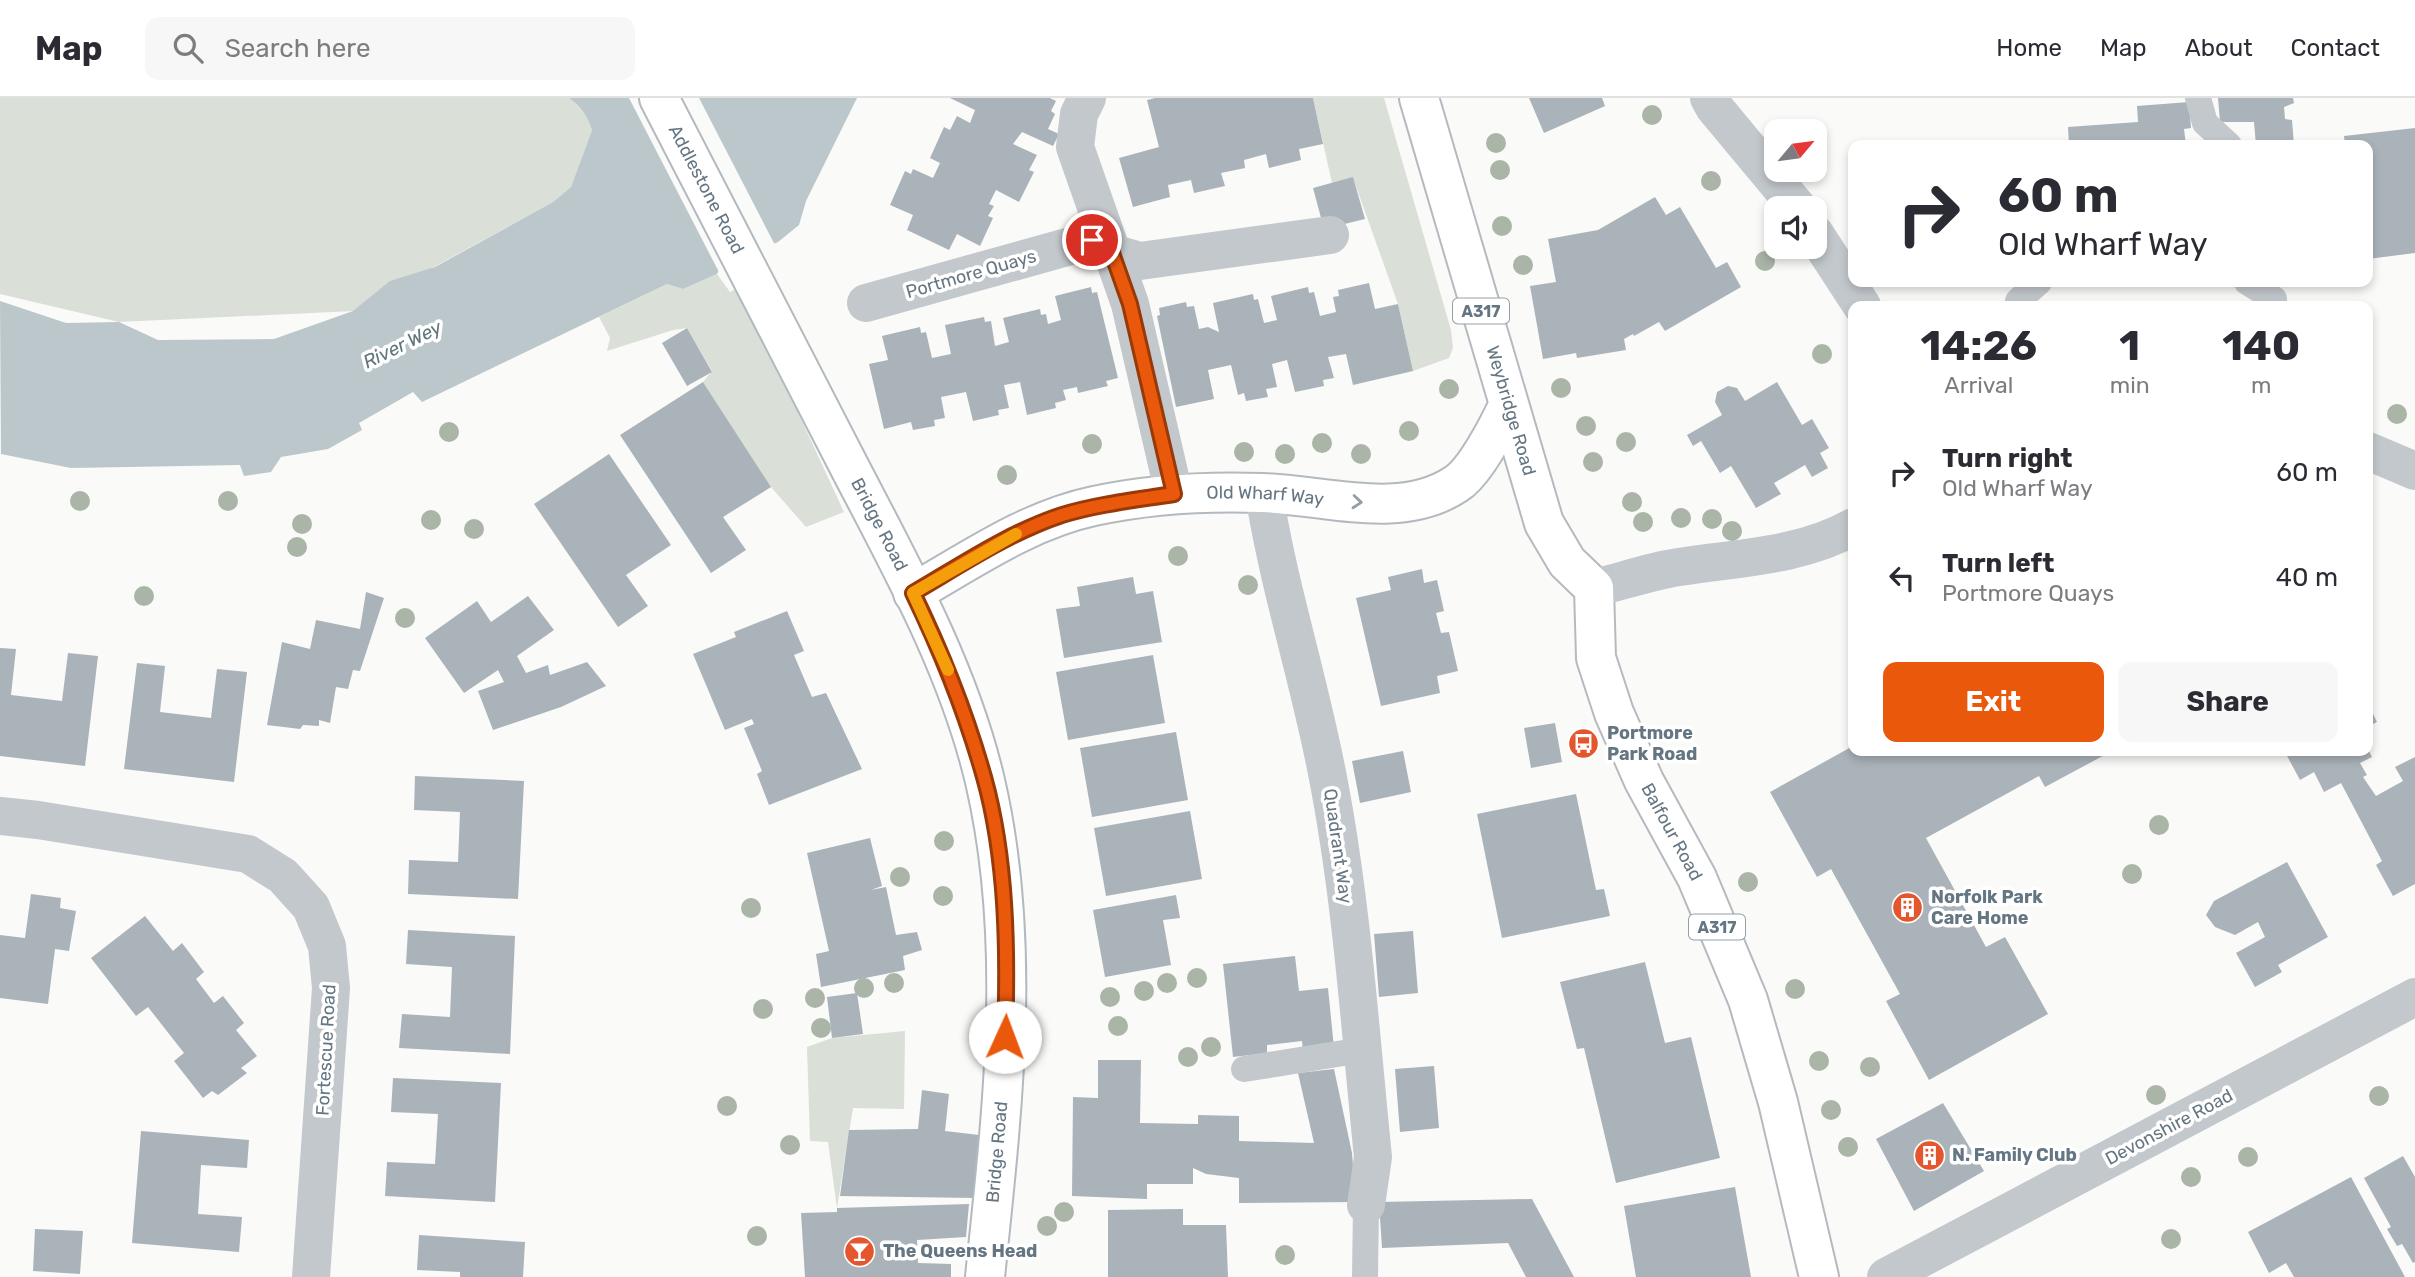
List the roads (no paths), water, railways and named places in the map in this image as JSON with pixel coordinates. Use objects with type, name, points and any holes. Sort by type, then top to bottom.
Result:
[{"type":"street","name":"Addlestone Road","points":[[659,98],[754,281]]},
{"type":"street","points":[[1087,98],[1079,114],[1075,147],[1130,304],[1174,494]]},
{"type":"street","name":"Weybridge Road","points":[[1419,98],[1544,523],[1567,562],[1594,588]]},
{"type":"street","points":[[1709,98],[1788,196]]},
{"type":"street","name":"Portmore Quays","points":[[866,303],[1092,240],[1112,253],[1140,261],[1330,235]]},
{"type":"street","points":[[1827,252],[1848,284]]},
{"type":"street","name":"Bridge Road","points":[[754,281],[939,647],[959,697],[985,779],[996,839],[1007,966],[1003,1084],[985,1277]]},
{"type":"street","name":"Old Wharf Way","points":[[913,593],[992,546],[1060,516],[1094,506],[1174,494],[1264,493],[1383,504],[1429,498],[1458,483],[1491,442],[1508,405]]},
{"type":"street","points":[[2373,453],[2415,471]]},
{"type":"street","name":"Quadrant Way","points":[[1264,493],[1273,549],[1328,775],[1341,853],[1373,1157],[1366,1205]]},
{"type":"street","points":[[1594,588],[1668,570],[1755,557],[1813,544],[1848,529]]},
{"type":"street","name":"Balfour Road","points":[[1594,588],[1596,658],[1614,713],[1644,781],[1697,878],[1748,1000],[1778,1102],[1819,1277]]},
{"type":"street","name":"Fortescue Road","points":[[0,816],[248,854],[283,876],[311,907],[327,946],[331,988],[311,1277]]},
{"type":"street","name":"Devonshire Road","points":[[1886,1277],[2415,997]]},
{"type":"lane","points":[[2198,98],[2205,123],[2224,140]]},
{"type":"lane","points":[[2018,301],[2033,287]]},
{"type":"lane","points":[[2256,287],[2273,296]]},
{"type":"lane","points":[[1244,1069],[1362,1050]]},
{"type":"lane","points":[[1366,1205],[1366,1277]]},
{"type":"water","name":"River Wey","points":[[569,98],[857,98],[806,201],[799,225],[778,242],[721,266],[717,274],[683,289],[667,284],[422,402],[413,392],[359,423],[362,430],[328,449],[281,457],[271,472],[244,476],[240,465],[71,468],[1,454],[0,301],[66,323],[119,322],[158,340],[274,339],[353,311],[390,281],[435,267],[553,202],[571,187],[592,130],[584,112]]},
{"type":"place","name":"Portmore Park Road","points":[[1584,743]]},
{"type":"place","name":"Norfolk Park Care Home","points":[[1908,907]]},
{"type":"place","name":"N. Family Club","points":[[1929,1155]]},
{"type":"place","name":"The Queens Head","points":[[860,1251]]}]
